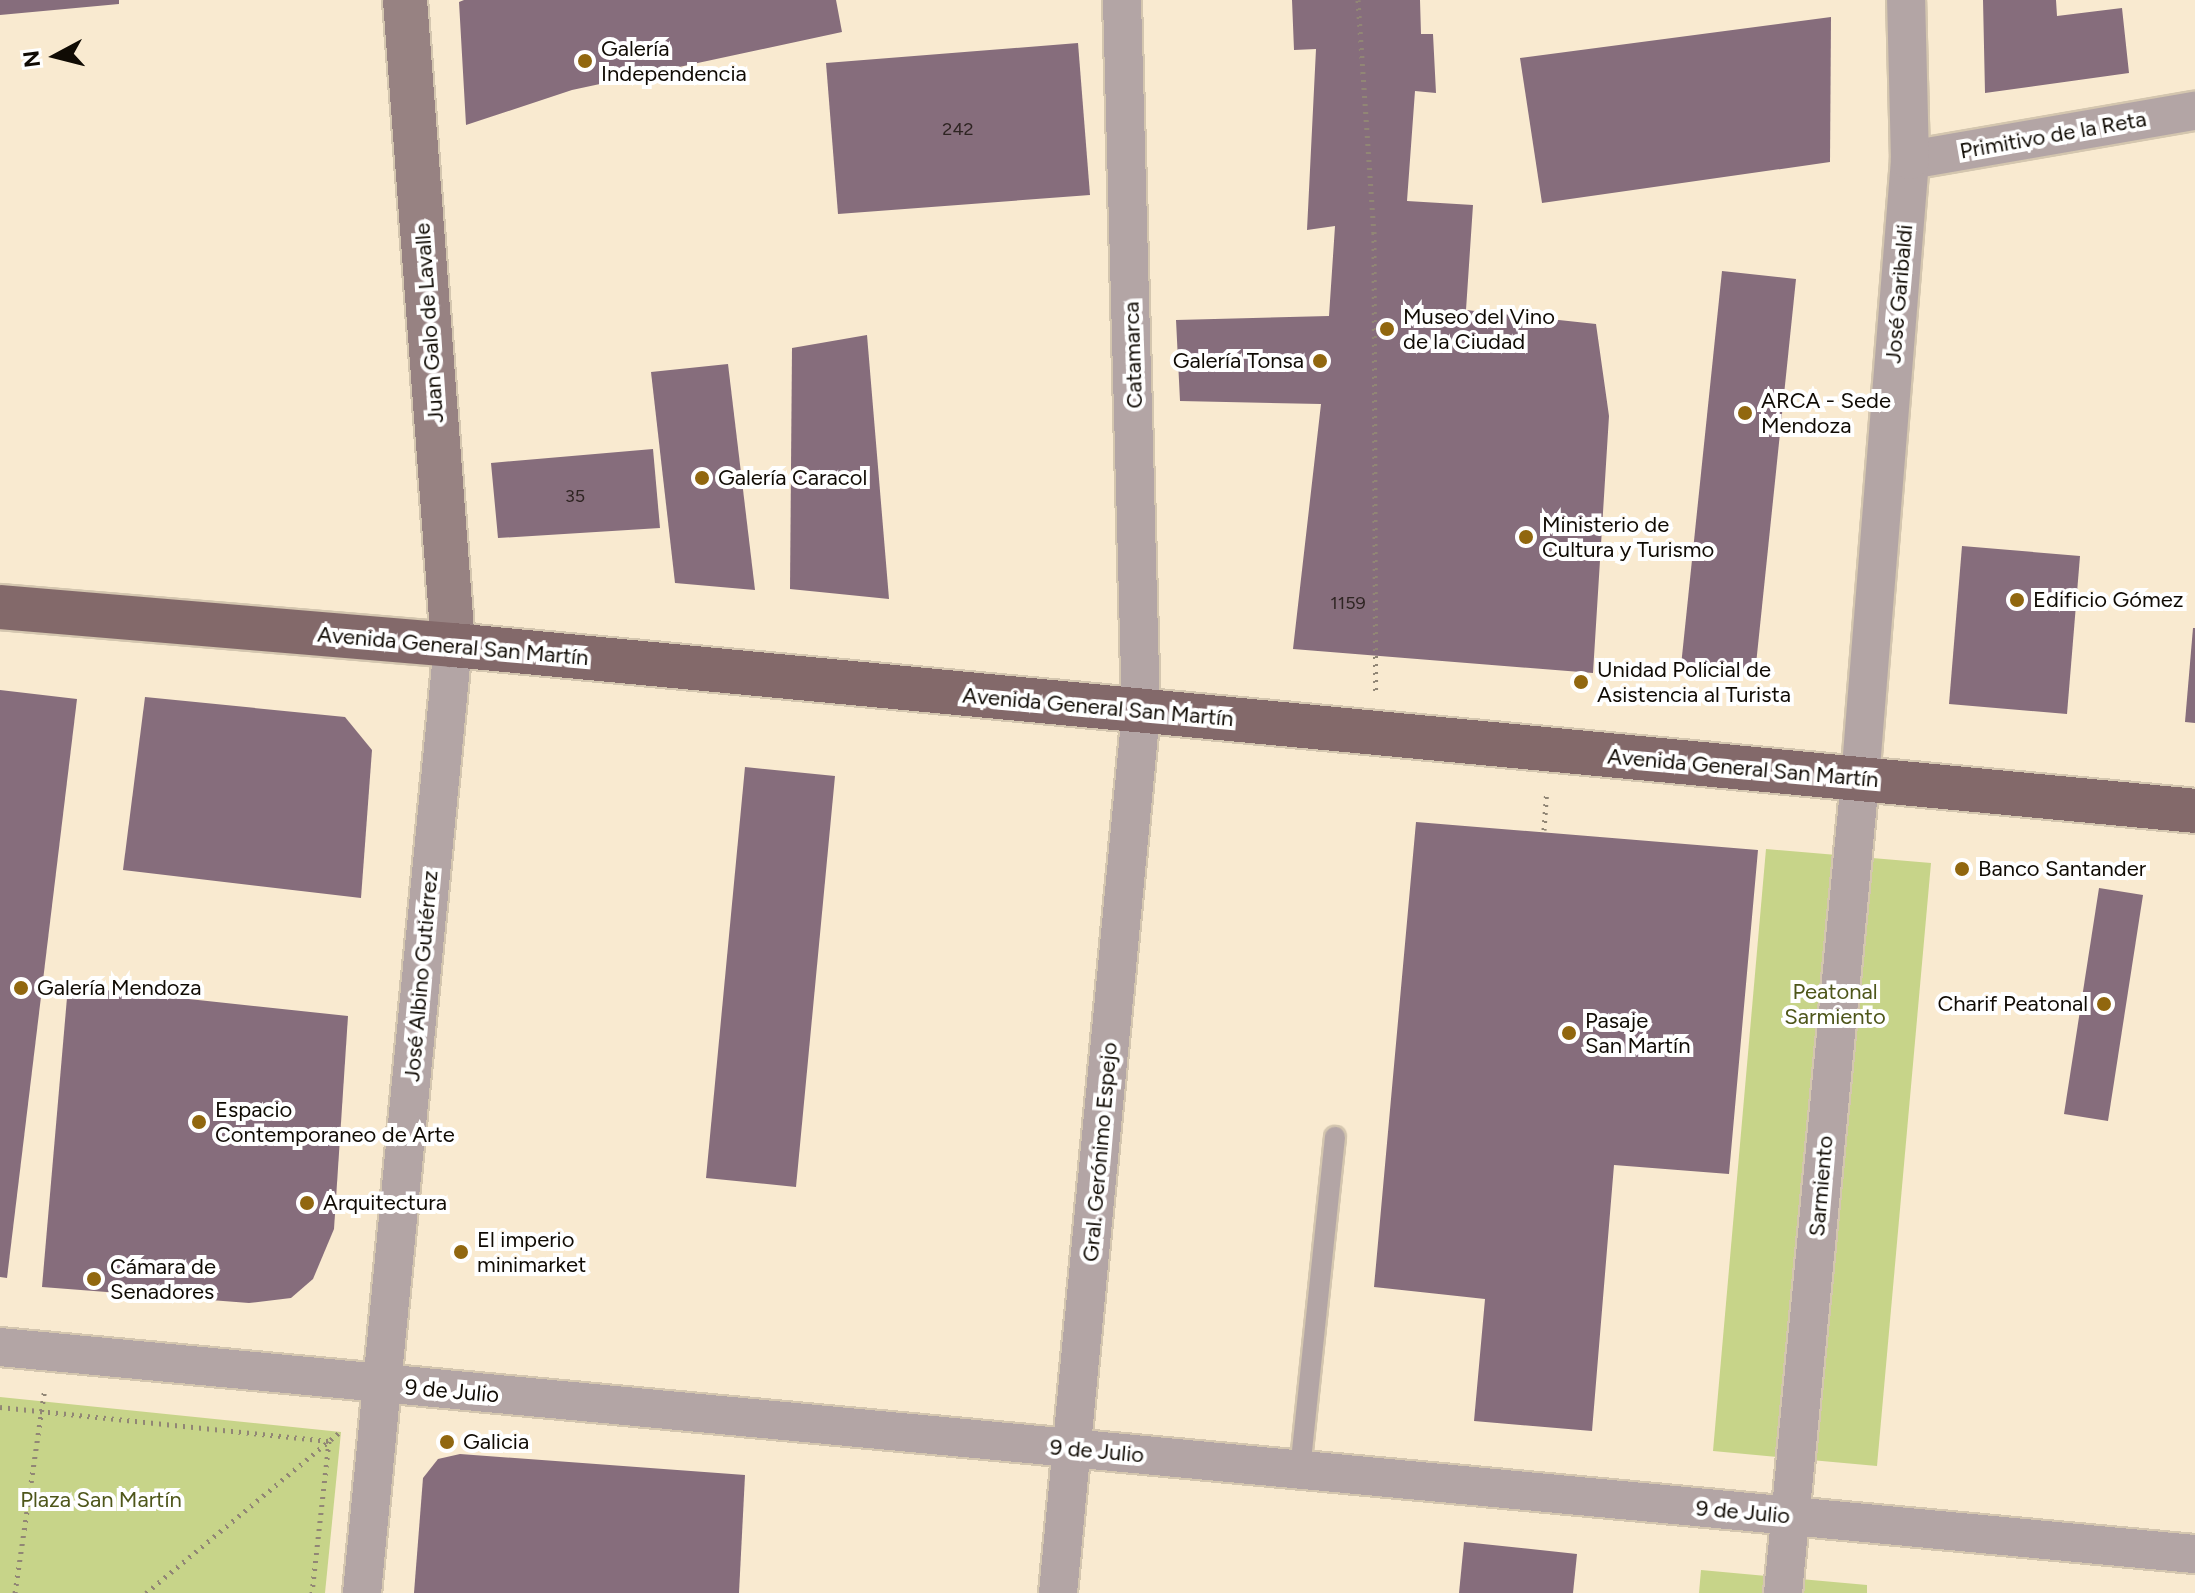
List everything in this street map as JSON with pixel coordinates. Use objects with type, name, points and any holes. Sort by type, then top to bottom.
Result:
[{"type":"main road","name":"Avenida General San Martín","points":[[0,607],[453,645],[2195,811]]},
{"type":"street","name":"Juan Galo de Lavalle","points":[[405,0],[453,645]]},
{"type":"street","name":"Catamarca","points":[[1122,0],[1141,711]]},
{"type":"street","name":"José Garibaldi","points":[[1860,780],[1910,160],[1906,0]]},
{"type":"street","name":"Primitivo de la Reta","points":[[1910,160],[2195,111]]},
{"type":"street","name":"José Albino Gutiérrez","points":[[362,1593],[453,645]]},
{"type":"street","name":"Gral. Gerónimo Espejo","points":[[1058,1593],[1141,711]]},
{"type":"street","name":"Sarmiento","points":[[1783,1593],[1860,780]]},
{"type":"street","name":"9 de Julio","points":[[0,1347],[2195,1554]]},
{"type":"lane","points":[[1300,1470],[1335,1137]]},
{"type":"path","points":[[1358,0],[1374,232],[1376,733]]},
{"type":"path","points":[[15,1593],[50,1352]]},
{"type":"path","points":[[0,1407],[329,1441]]},
{"type":"path","points":[[146,1593],[341,1432]]},
{"type":"path","points":[[312,1593],[329,1441]]},
{"type":"green space","name":"Peatonal Sarmiento","points":[[1766,849],[1931,863],[1877,1466],[1713,1451]]},
{"type":"green space","name":"Plaza San Martín","points":[[0,1397],[341,1432],[325,1593],[0,1593]]},
{"type":"green space","points":[[1701,1570],[1867,1585],[1867,1593],[1699,1593]]},
{"type":"building","points":[[0,0],[119,0],[119,4],[0,15]]},
{"type":"building","name":"Galería Independencia","points":[[836,0],[842,32],[572,90],[466,125],[459,2]]},
{"type":"building","name":"Galería Tonsa","points":[[1292,0],[1420,0],[1421,34],[1433,34],[1436,93],[1415,91],[1407,201],[1473,205],[1466,310],[1596,324],[1609,416],[1593,673],[1293,649],[1321,404],[1180,401],[1176,320],[1329,316],[1335,226],[1307,230],[1316,49],[1294,50]]},
{"type":"building","points":[[1983,0],[2056,0],[2057,16],[2122,8],[2129,73],[1985,93]]},
{"type":"building","points":[[1831,17],[1830,162],[1542,203],[1520,58]]},
{"type":"building","points":[[1078,43],[1090,195],[838,214],[826,63]]},
{"type":"building","name":"ARCA - Sede Mendoza","points":[[1722,271],[1796,279],[1755,674],[1681,666]]},
{"type":"building","points":[[867,335],[889,599],[790,589],[792,348]]},
{"type":"building","name":"Galería Caracol","points":[[728,364],[755,590],[675,583],[651,372]]},
{"type":"building","points":[[653,449],[660,528],[498,538],[491,463]]},
{"type":"building","name":"Edificio Gómez","points":[[1962,546],[2080,556],[2067,714],[1949,704]]},
{"type":"building","points":[[2195,628],[2195,723],[2185,722]]},
{"type":"building","name":"Galería Mendoza","points":[[0,690],[77,699],[7,1278],[0,1277]]},
{"type":"building","points":[[145,697],[345,717],[372,750],[361,898],[123,870]]},
{"type":"building","points":[[745,767],[835,776],[796,1187],[706,1178]]},
{"type":"building","name":"Pasaje San Martín","points":[[1416,822],[1758,850],[1729,1174],[1614,1165],[1592,1431],[1474,1421],[1485,1299],[1374,1287]]},
{"type":"building","name":"Charif Peatonal","points":[[2099,888],[2143,895],[2108,1121],[2064,1114]]},
{"type":"building","name":"Espacio Contemporaneo de Arte","points":[[68,986],[348,1016],[334,1229],[313,1279],[291,1298],[249,1303],[42,1287]]},
{"type":"building","points":[[460,1454],[745,1475],[739,1593],[414,1593],[423,1478],[438,1459]]},
{"type":"building","points":[[1464,1542],[1577,1554],[1573,1593],[1459,1593]]},
{"type":"place","name":"Galería Independencia","points":[[585,61]]},
{"type":"place","name":"Museo del Vino de la Ciudad","points":[[1387,329]]},
{"type":"place","name":"Galería Tonsa","points":[[1320,361]]},
{"type":"place","name":"ARCA - Sede Mendoza","points":[[1745,413]]},
{"type":"place","name":"Galería Caracol","points":[[702,478]]},
{"type":"place","name":"Ministerio de Cultura y Turismo","points":[[1526,537]]},
{"type":"place","name":"Edificio Gómez","points":[[2017,600]]},
{"type":"place","name":"Unidad Policial de Asistencia al Turista","points":[[1581,682]]},
{"type":"place","name":"Banco Santander","points":[[1962,869]]},
{"type":"place","name":"Galería Mendoza","points":[[21,988]]},
{"type":"place","name":"Charif Peatonal","points":[[2104,1004]]},
{"type":"place","name":"Pasaje San Martín","points":[[1569,1033]]},
{"type":"place","name":"Espacio Contemporaneo de Arte","points":[[199,1122]]},
{"type":"place","name":"Arquitectura","points":[[307,1203]]},
{"type":"place","name":"El imperio minimarket","points":[[461,1252]]},
{"type":"place","name":"Cámara de Senadores","points":[[94,1279]]},
{"type":"place","name":"Galicia","points":[[447,1442]]}]
